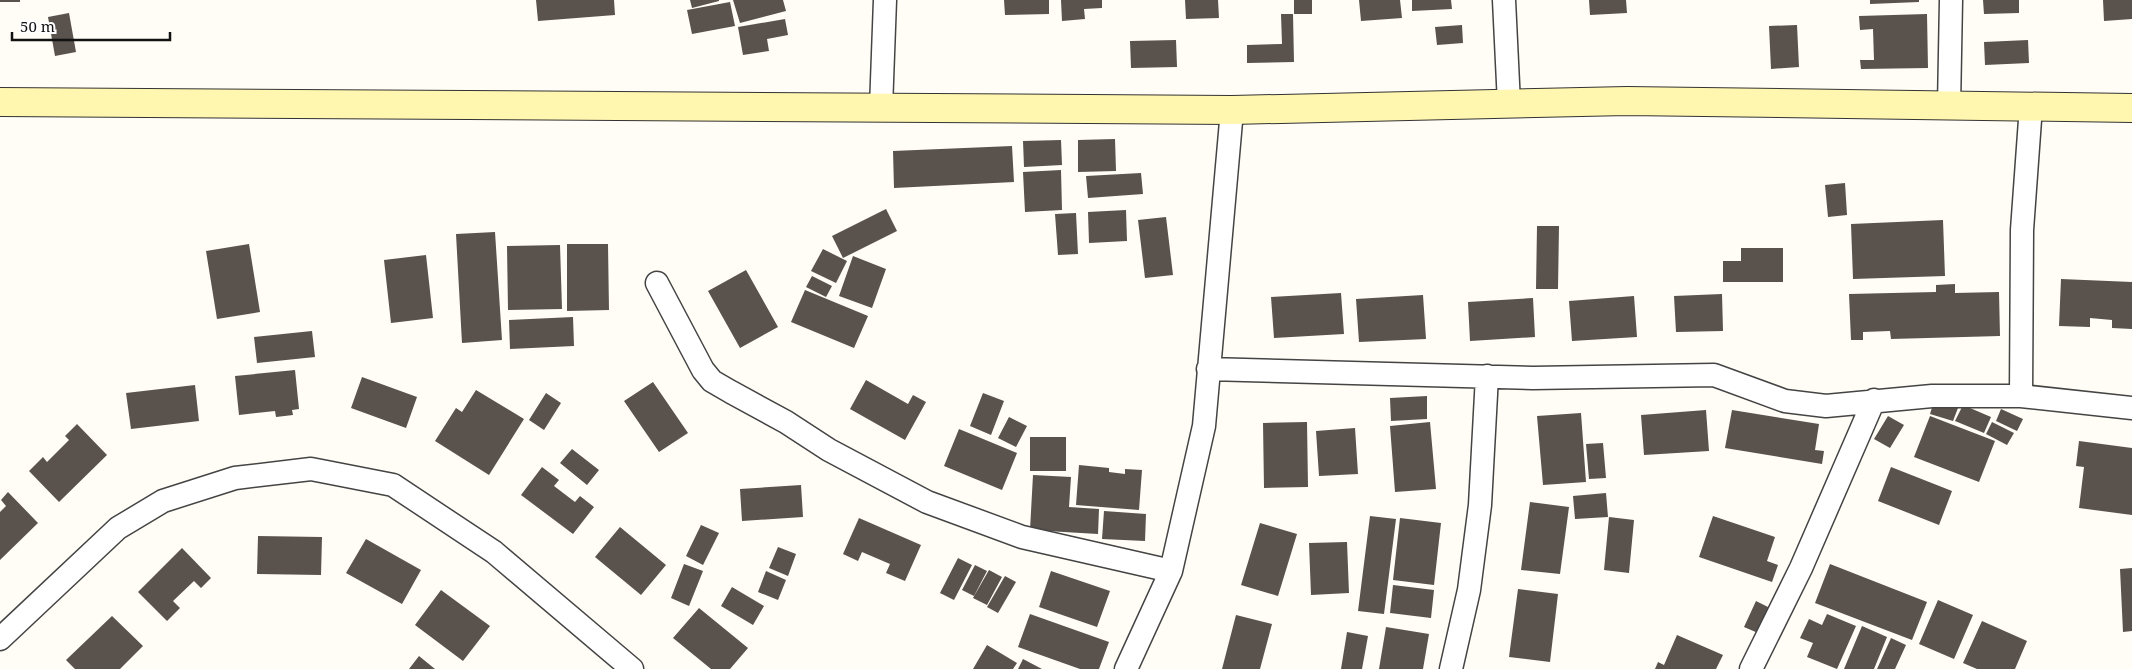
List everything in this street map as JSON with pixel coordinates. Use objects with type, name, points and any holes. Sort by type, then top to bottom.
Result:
[{"type":"main road","points":[[0,102],[1232,110],[1627,101],[2132,108]]},
{"type":"street","points":[[881,108],[885,0]]},
{"type":"street","points":[[1504,0],[1509,104]]},
{"type":"street","points":[[1949,106],[1951,0]]},
{"type":"street","points":[[2021,396],[2022,230],[2031,106]]},
{"type":"street","points":[[1126,669],[1171,571],[1204,426],[1232,110]]},
{"type":"street","points":[[658,282],[703,370],[712,381],[786,422],[829,450],[927,502],[1022,537],[1171,571]]},
{"type":"street","points":[[1208,369],[1487,376],[1714,375],[1785,401],[1826,406],[1932,396],[2021,396],[2132,408]]},
{"type":"street","points":[[1451,669],[1470,580],[1480,505],[1487,376]]},
{"type":"street","points":[[1751,669],[1801,568],[1874,400]]},
{"type":"street","points":[[0,639],[118,528],[163,500],[235,478],[311,469],[393,486],[494,552],[626,667]]},
{"type":"building","points":[[0,0],[20,0],[20,2],[0,2]]},
{"type":"building","points":[[536,0],[614,0],[615,15],[538,21]]},
{"type":"building","points":[[690,0],[719,0],[719,1],[692,8]]},
{"type":"building","points":[[733,0],[783,0],[786,11],[740,23]]},
{"type":"building","points":[[1004,0],[1049,0],[1049,14],[1005,15]]},
{"type":"building","points":[[1061,0],[1102,0],[1102,8],[1084,9],[1085,19],[1062,21]]},
{"type":"building","points":[[1185,0],[1218,0],[1219,18],[1186,19]]},
{"type":"building","points":[[1294,0],[1312,0],[1312,14],[1294,14]]},
{"type":"building","points":[[1359,0],[1400,0],[1402,18],[1361,21]]},
{"type":"building","points":[[1412,0],[1451,0],[1452,9],[1412,11]]},
{"type":"building","points":[[1589,0],[1626,0],[1627,13],[1590,15]]},
{"type":"building","points":[[1870,0],[1919,0],[1919,2],[1870,4]]},
{"type":"building","points":[[1983,0],[2019,0],[2019,13],[1984,14]]},
{"type":"building","points":[[2103,0],[2132,0],[2132,19],[2104,21]]},
{"type":"building","points":[[730,2],[735,26],[692,34],[687,10]]},
{"type":"building","points":[[69,13],[76,52],[55,56],[48,17]]},
{"type":"building","points":[[1281,14],[1293,14],[1294,62],[1247,63],[1247,45],[1282,44]]},
{"type":"building","points":[[1927,14],[1928,68],[1861,69],[1860,60],[1874,60],[1873,29],[1860,30],[1859,16]]},
{"type":"building","points":[[785,19],[788,35],[767,39],[769,51],[743,55],[738,27]]},
{"type":"building","points":[[1462,25],[1463,43],[1437,45],[1435,27]]},
{"type":"building","points":[[1797,25],[1799,67],[1771,69],[1769,26]]},
{"type":"building","points":[[1176,40],[1177,67],[1131,68],[1130,41]]},
{"type":"building","points":[[2028,40],[2029,63],[1985,65],[1984,42]]},
{"type":"building","points":[[1115,139],[1116,171],[1078,172],[1078,140]]},
{"type":"building","points":[[1061,140],[1062,165],[1024,167],[1023,141]]},
{"type":"building","points":[[1012,146],[1014,182],[894,188],[893,151]]},
{"type":"building","points":[[1061,170],[1062,210],[1025,212],[1023,172]]},
{"type":"building","points":[[1141,173],[1143,194],[1088,198],[1086,176]]},
{"type":"building","points":[[1845,183],[1847,215],[1828,217],[1825,185]]},
{"type":"building","points":[[886,209],[897,231],[843,258],[832,236]]},
{"type":"building","points":[[1126,210],[1127,241],[1089,243],[1088,212]]},
{"type":"building","points":[[1076,213],[1078,254],[1058,255],[1055,214]]},
{"type":"building","points":[[1166,217],[1173,275],[1145,278],[1138,220]]},
{"type":"building","points":[[1943,220],[1945,276],[1853,279],[1851,224]]},
{"type":"building","points":[[1537,226],[1559,226],[1558,289],[1536,289]]},
{"type":"building","points":[[495,232],[502,340],[462,343],[456,234]]},
{"type":"building","points":[[249,244],[260,312],[217,319],[206,251]]},
{"type":"building","points":[[567,244],[608,244],[609,310],[567,311]]},
{"type":"building","points":[[560,245],[562,309],[508,310],[507,246]]},
{"type":"building","points":[[1741,248],[1783,248],[1783,282],[1723,282],[1723,261],[1741,261]]},
{"type":"building","points":[[823,249],[847,261],[836,283],[811,271]]},
{"type":"building","points":[[426,255],[433,318],[391,323],[384,260]]},
{"type":"building","points":[[853,256],[886,269],[872,308],[839,296]]},
{"type":"building","points":[[746,270],[778,327],[740,348],[708,291]]},
{"type":"building","points":[[812,276],[832,286],[826,297],[806,287]]},
{"type":"building","points":[[2061,279],[2132,282],[2132,329],[2112,328],[2112,320],[2090,318],[2090,327],[2059,326]]},
{"type":"building","points":[[1955,284],[1955,293],[1999,292],[2000,336],[1891,339],[1890,331],[1863,332],[1863,340],[1851,340],[1849,294],[1936,292],[1936,285]]},
{"type":"building","points":[[805,290],[868,316],[854,348],[791,322]]},
{"type":"building","points":[[1341,293],[1344,334],[1274,338],[1271,297]]},
{"type":"building","points":[[1722,294],[1723,331],[1676,332],[1674,296]]},
{"type":"building","points":[[1423,295],[1426,339],[1359,342],[1356,299]]},
{"type":"building","points":[[1634,296],[1637,337],[1572,341],[1569,301]]},
{"type":"building","points":[[1533,298],[1535,337],[1470,341],[1468,302]]},
{"type":"building","points":[[573,317],[574,346],[510,349],[509,320]]},
{"type":"building","points":[[312,331],[315,357],[257,363],[254,337]]},
{"type":"building","points":[[295,370],[299,409],[292,410],[293,415],[276,417],[275,411],[239,415],[235,376]]},
{"type":"building","points":[[362,377],[417,397],[406,428],[351,408]]},
{"type":"building","points":[[866,380],[908,404],[913,395],[926,402],[905,440],[850,409]]},
{"type":"building","points":[[653,382],[688,433],[659,452],[624,401]]},
{"type":"building","points":[[195,385],[199,421],[131,429],[126,393]]},
{"type":"building","points":[[476,390],[524,419],[489,475],[435,441],[456,408],[462,412]]},
{"type":"building","points":[[546,393],[561,403],[544,430],[529,420]]},
{"type":"building","points":[[983,393],[1004,401],[991,435],[970,426]]},
{"type":"building","points":[[1427,396],[1427,419],[1391,421],[1390,398]]},
{"type":"building","points":[[1934,401],[1958,408],[1953,421],[1930,414]]},
{"type":"building","points":[[1963,405],[1991,417],[1984,433],[1955,421]]},
{"type":"building","points":[[2001,409],[2023,419],[2017,431],[1996,421]]},
{"type":"building","points":[[1706,410],[1709,451],[1644,455],[1641,415]]},
{"type":"building","points":[[1732,410],[1819,424],[1815,450],[1824,451],[1822,464],[1725,448]]},
{"type":"building","points":[[1581,413],[1586,482],[1543,485],[1537,416]]},
{"type":"building","points":[[1888,416],[1904,425],[1890,448],[1874,439]]},
{"type":"building","points":[[1930,416],[1995,441],[1979,482],[1914,457]]},
{"type":"building","points":[[1009,417],[1027,426],[1016,447],[998,438]]},
{"type":"building","points":[[1307,422],[1308,487],[1264,488],[1263,423]]},
{"type":"building","points":[[1430,422],[1436,489],[1395,492],[1390,426]]},
{"type":"building","points":[[1992,422],[2014,433],[2007,445],[1986,434]]},
{"type":"building","points":[[77,424],[107,455],[59,502],[29,471],[43,457],[47,462],[69,440],[65,436]]},
{"type":"building","points":[[1355,428],[1358,474],[1319,476],[1316,431]]},
{"type":"building","points":[[959,429],[1017,453],[1002,490],[944,466]]},
{"type":"building","points":[[1030,437],[1066,437],[1066,471],[1030,471]]},
{"type":"building","points":[[2079,441],[2132,448],[2132,515],[2079,508],[2084,467],[2076,466]]},
{"type":"building","points":[[1603,443],[1606,478],[1589,479],[1586,444]]},
{"type":"building","points":[[572,449],[599,470],[587,485],[560,463]]},
{"type":"building","points":[[1079,465],[1109,468],[1109,472],[1125,474],[1125,469],[1142,470],[1139,510],[1076,505]]},
{"type":"building","points":[[542,467],[559,480],[554,486],[575,502],[580,496],[594,507],[573,534],[521,495]]},
{"type":"building","points":[[1891,467],[1952,491],[1939,525],[1878,501]]},
{"type":"building","points":[[1033,475],[1071,477],[1069,507],[1099,509],[1098,534],[1030,530]]},
{"type":"building","points":[[801,485],[803,517],[742,521],[740,489]]},
{"type":"building","points":[[8,492],[38,523],[0,560],[0,512],[6,506],[1,500]]},
{"type":"building","points":[[1606,493],[1608,517],[1575,519],[1573,496]]},
{"type":"building","points":[[1530,502],[1569,507],[1560,574],[1521,570]]},
{"type":"building","points":[[1104,511],[1146,514],[1145,541],[1102,539]]},
{"type":"building","points":[[1370,516],[1396,519],[1384,614],[1358,611]]},
{"type":"building","points":[[1713,516],[1775,537],[1767,561],[1778,565],[1772,582],[1699,557]]},
{"type":"building","points":[[1609,517],[1634,520],[1629,573],[1604,570]]},
{"type":"building","points":[[859,518],[921,545],[905,581],[886,573],[890,564],[862,552],[858,561],[843,554]]},
{"type":"building","points":[[1400,518],[1441,523],[1434,585],[1393,580]]},
{"type":"building","points":[[1260,523],[1297,534],[1278,596],[1241,585]]},
{"type":"building","points":[[701,525],[719,533],[703,565],[686,556]]},
{"type":"building","points":[[620,527],[666,565],[641,595],[595,557]]},
{"type":"building","points":[[258,536],[322,537],[321,575],[257,574]]},
{"type":"building","points":[[366,539],[421,570],[402,604],[346,573]]},
{"type":"building","points":[[1347,542],[1349,593],[1311,595],[1309,543]]},
{"type":"building","points":[[778,547],[796,554],[788,576],[769,568]]},
{"type":"building","points":[[182,548],[211,578],[201,588],[194,581],[173,601],[180,608],[167,621],[138,592]]},
{"type":"building","points":[[958,558],[972,565],[954,600],[940,593]]},
{"type":"building","points":[[684,564],[703,571],[689,606],[671,598]]},
{"type":"building","points":[[1830,564],[1927,602],[1912,640],[1815,603]]},
{"type":"building","points":[[975,565],[987,571],[974,596],[962,590]]},
{"type":"building","points":[[2132,568],[2132,631],[2123,632],[2120,569]]},
{"type":"building","points":[[989,570],[1002,577],[987,605],[973,598]]},
{"type":"building","points":[[766,571],[786,580],[778,600],[758,592]]},
{"type":"building","points":[[1051,571],[1110,591],[1097,627],[1039,607]]},
{"type":"building","points":[[1005,576],[1016,582],[998,613],[987,607]]},
{"type":"building","points":[[1393,585],[1434,590],[1431,618],[1390,613]]},
{"type":"building","points":[[732,587],[764,606],[753,625],[721,606]]},
{"type":"building","points":[[1518,589],[1558,594],[1550,662],[1509,657]]},
{"type":"building","points":[[441,590],[490,626],[463,661],[415,625]]},
{"type":"building","points":[[1938,600],[1973,615],[1954,659],[1919,644]]},
{"type":"building","points":[[1756,601],[1776,611],[1765,636],[1744,627]]},
{"type":"building","points":[[699,608],[748,648],[730,669],[711,669],[673,638]]},
{"type":"building","points":[[1030,614],[1109,642],[1099,669],[1080,669],[1018,647]]},
{"type":"building","points":[[1827,614],[1856,626],[1837,669],[1807,657],[1813,643],[1800,638],[1809,619],[1822,625]]},
{"type":"building","points":[[1236,615],[1272,624],[1260,669],[1222,669]]},
{"type":"building","points":[[112,616],[143,646],[120,669],[75,669],[66,660]]},
{"type":"building","points":[[1982,621],[2027,641],[2015,669],[1977,669],[1963,663]]},
{"type":"building","points":[[1862,626],[1887,637],[1874,669],[1844,669]]},
{"type":"building","points":[[1386,627],[1429,634],[1423,669],[1379,669]]},
{"type":"building","points":[[1347,632],[1368,636],[1362,669],[1341,669]]},
{"type":"building","points":[[1677,635],[1723,655],[1716,669],[1655,669],[1658,662],[1664,665]]},
{"type":"building","points":[[1891,638],[1906,645],[1895,669],[1877,669]]},
{"type":"building","points":[[987,645],[1017,663],[1013,669],[973,669]]},
{"type":"building","points":[[419,656],[435,669],[409,669]]},
{"type":"building","points":[[1023,659],[1042,669],[1018,669]]}]
